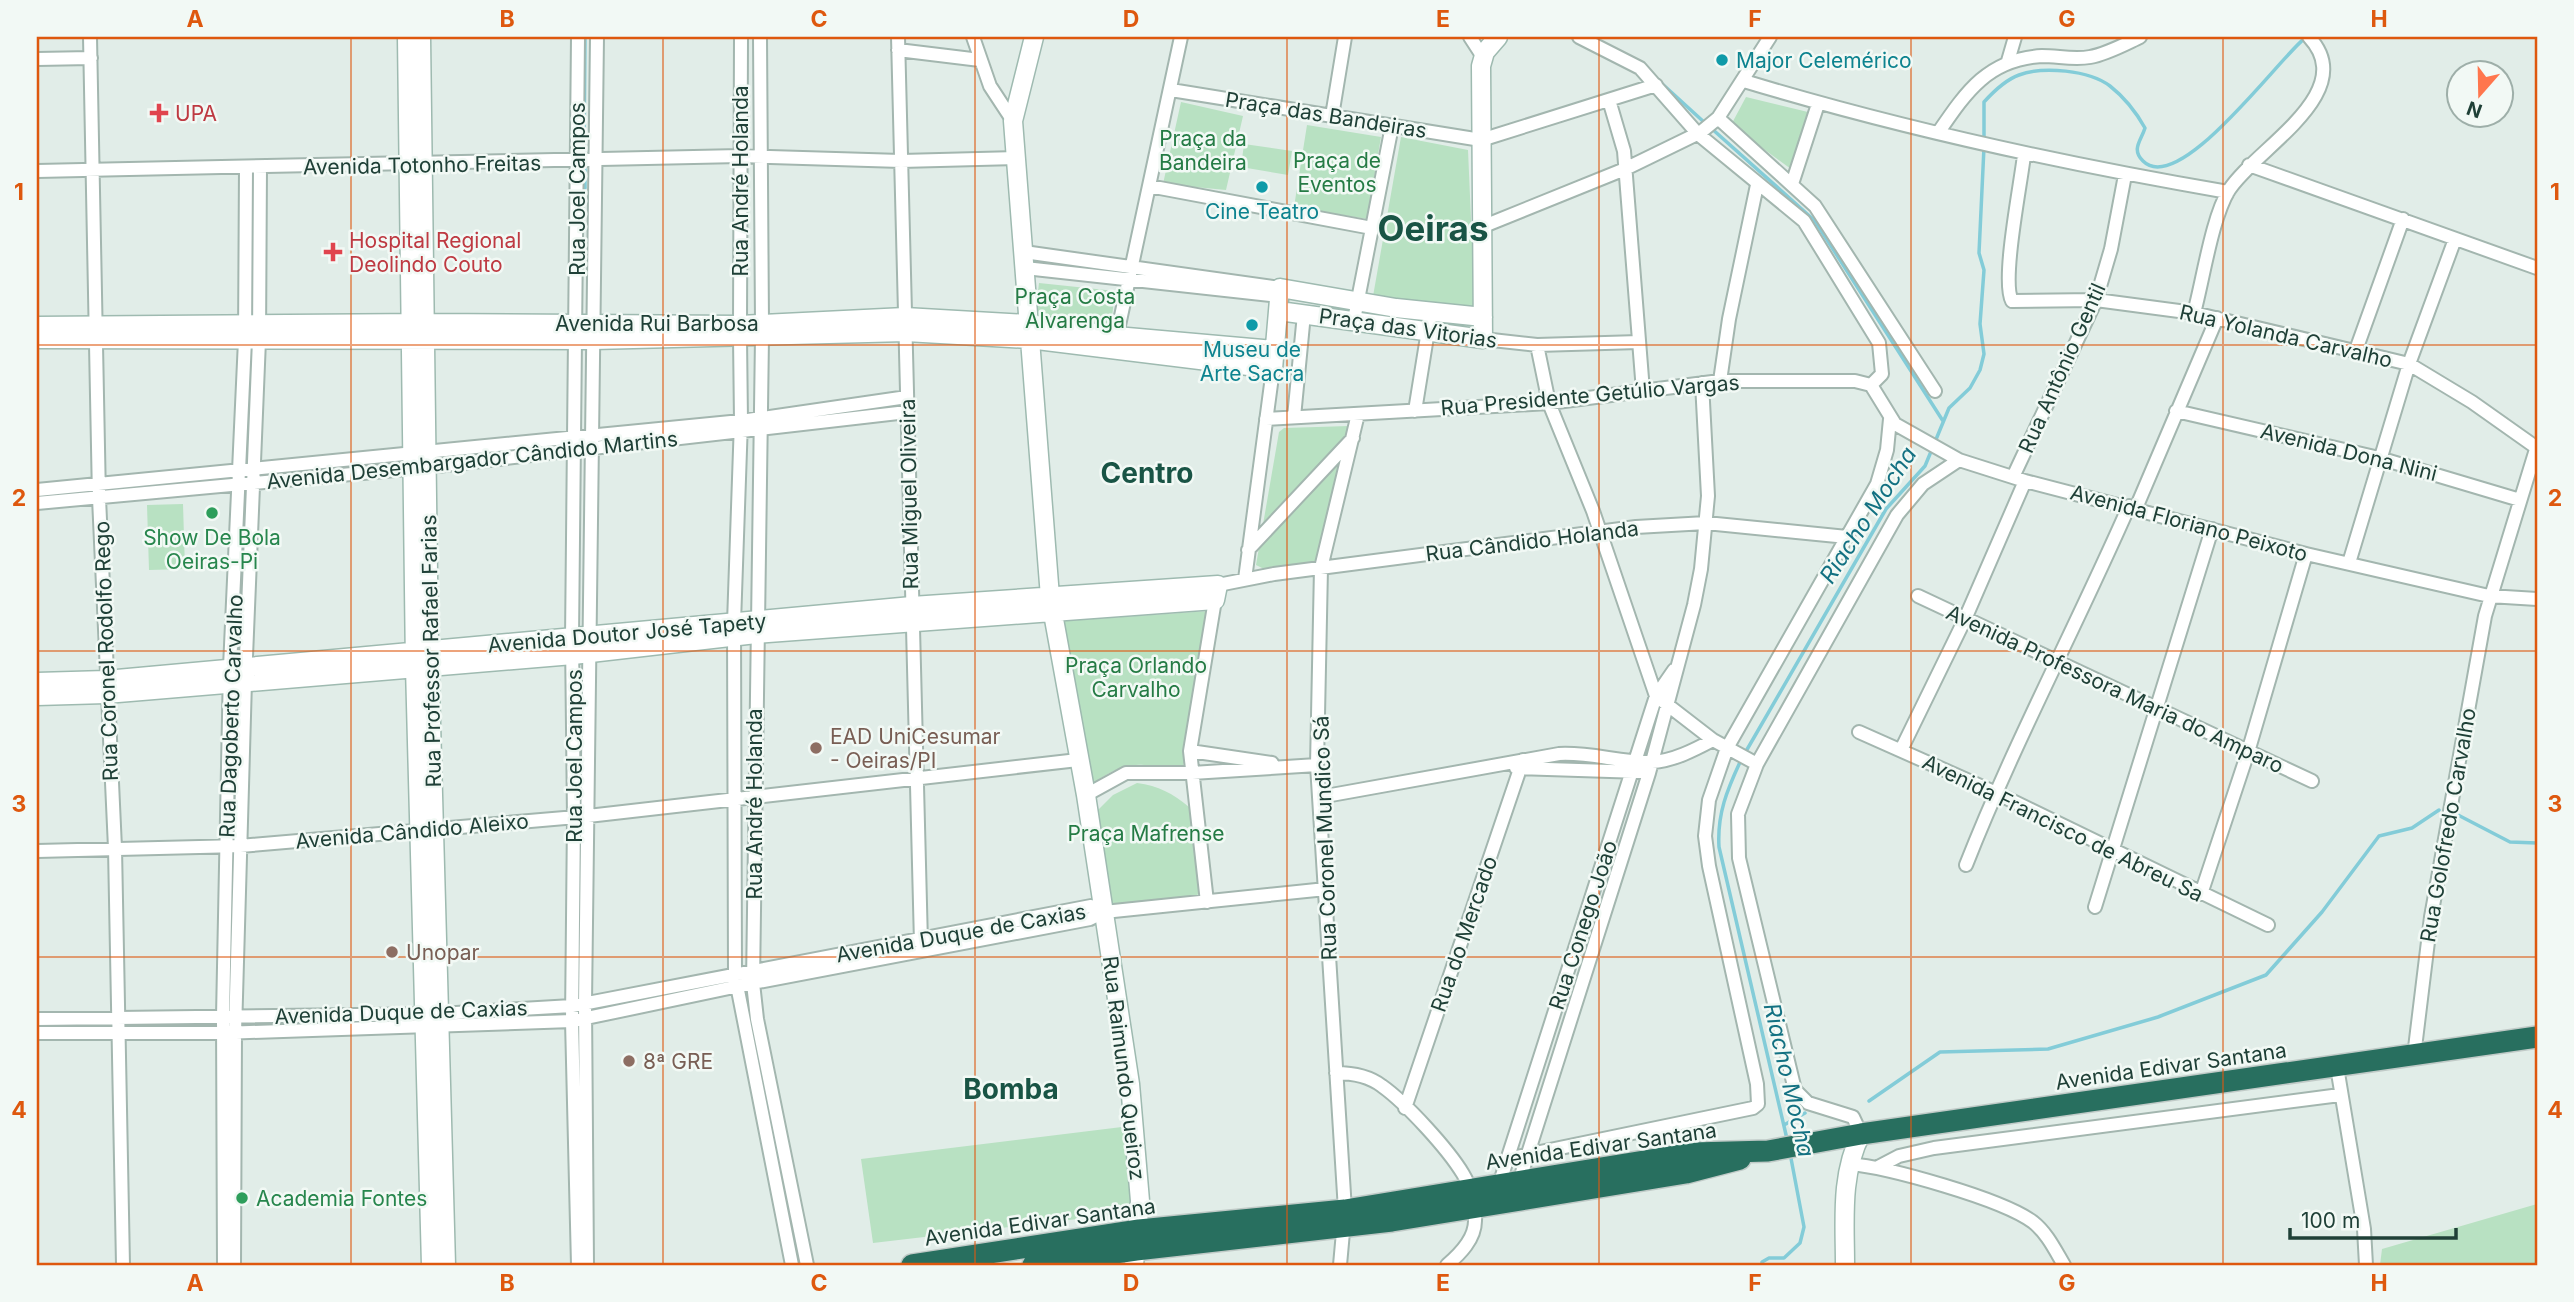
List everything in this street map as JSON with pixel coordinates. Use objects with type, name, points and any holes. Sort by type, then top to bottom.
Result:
[{"type":"highway","name":"Avenida Edivar Santana","points":[[1033,1265],[1473,1199],[1511,1188],[1686,1172],[1772,1151],[1861,1134],[2537,1037]]},
{"type":"highway","name":"Avenida Edivar Santana","points":[[912,1265],[1136,1249]]},
{"type":"main road","name":"Rua Professor Rafael Farias","points":[[407,37],[416,165]]},
{"type":"main road","name":"Rua Professor Rafael Farias","points":[[421,37],[416,165],[422,659],[432,1021],[431,1265]]},
{"type":"main road","points":[[1013,121],[1034,37]]},
{"type":"main road","points":[[1483,339],[1483,57],[1498,37]]},
{"type":"main road","name":"Rua Raimundo Queiroz","points":[[1013,121],[1051,604],[1086,795],[1135,1127],[1136,1249]]},
{"type":"main road","points":[[1274,360],[1283,296],[1357,301],[1483,317]]},
{"type":"main road","name":"Praça das Vitorias","points":[[1283,296],[1304,314],[1483,339]]},
{"type":"main road","name":"Avenida Rui Barbosa","points":[[37,326],[97,332],[252,332],[762,331],[906,325],[1028,331],[1274,360]]},
{"type":"main road","name":"Avenida Rui Barbosa","points":[[37,339],[97,332]]},
{"type":"main road","name":"Avenida Doutor José Tapety","points":[[37,696],[238,674],[582,646],[756,627],[1216,593]]},
{"type":"main road","name":"Avenida Doutor José Tapety","points":[[37,682],[106,687]]},
{"type":"main road","name":"Rua Professor Rafael Farias","points":[[432,1021],[446,1265]]},
{"type":"main road","points":[[1845,1265],[1844,1206],[1849,1164],[1861,1134]]},
{"type":"street","name":"Rua Coronel Rodolfo Rego","points":[[90,37],[95,170],[99,492],[115,848],[123,1265]]},
{"type":"street","name":"Rua Joel Campos","points":[[578,37],[575,162],[593,442],[582,646]]},
{"type":"street","name":"Rua Joel Campos","points":[[578,1265],[582,646],[576,443],[596,161],[597,37]]},
{"type":"street","name":"Rua André Holanda","points":[[741,37],[740,426],[734,630],[735,981],[792,1265]]},
{"type":"street","name":"Rua André Holanda","points":[[760,37],[762,331],[753,977],[757,1019],[807,1265]]},
{"type":"street","points":[[973,37],[990,86],[1013,121]]},
{"type":"street","points":[[1115,343],[1181,37]]},
{"type":"street","points":[[1332,116],[1346,37]]},
{"type":"street","points":[[1470,37],[1483,57]]},
{"type":"street","points":[[1579,37],[1640,68],[1699,133],[1757,185],[1794,211],[1811,228],[1879,343],[1882,374],[1871,385]]},
{"type":"street","points":[[1484,226],[1625,169],[1699,133],[1716,120],[1744,81],[1770,37]]},
{"type":"street","points":[[2008,61],[2015,37]]},
{"type":"street","points":[[1938,133],[1970,89],[1983,76],[2008,61],[2039,57],[2091,57],[2140,37]]},
{"type":"street","points":[[2194,313],[2228,192],[2249,165],[2307,109],[2322,80],[2323,56],[2309,37]]},
{"type":"street","points":[[898,43],[980,60]]},
{"type":"street","name":"Rua Miguel Oliveira","points":[[898,43],[921,952]]},
{"type":"street","points":[[37,59],[90,58]]},
{"type":"street","points":[[1744,81],[1818,104],[2024,155],[2228,192]]},
{"type":"street","points":[[1482,140],[1656,85]]},
{"type":"street","name":"Praça das Bandeiras","points":[[1171,90],[1482,140]]},
{"type":"street","points":[[1609,100],[1622,144],[1625,169],[1643,391]]},
{"type":"street","points":[[1792,184],[1818,104]]},
{"type":"street","points":[[1716,120],[1792,184],[1828,224],[1935,391]]},
{"type":"street","points":[[1354,320],[1392,126]]},
{"type":"street","name":"Rua Yolanda Carvalho","points":[[2024,155],[2010,273],[2009,295],[2012,301],[2096,300],[2194,313],[2409,364],[2472,402],[2537,447]]},
{"type":"street","name":"Avenida Totonho Freitas","points":[[37,171],[575,162],[740,156],[901,161],[1017,158]]},
{"type":"street","points":[[2249,165],[2537,268]]},
{"type":"street","name":"Rua Dagoberto Carvalho","points":[[238,674],[255,477],[246,167]]},
{"type":"street","name":"Rua Dagoberto Carvalho","points":[[223,1265],[238,674],[240,478],[252,332],[260,167]]},
{"type":"street","name":"Rua Antônio Gentil","points":[[1901,750],[1965,619],[2019,479],[2096,300],[2111,249],[2125,175]]},
{"type":"street","points":[[1720,381],[1729,319],[1757,185]]},
{"type":"street","points":[[1149,186],[1372,228]]},
{"type":"street","points":[[2356,350],[2403,219]]},
{"type":"street","points":[[2349,563],[2409,364],[2455,239]]},
{"type":"street","points":[[1024,260],[1283,296]]},
{"type":"street","points":[[1415,411],[1430,312]]},
{"type":"street","points":[[1294,416],[1304,314]]},
{"type":"street","points":[[1966,865],[1994,792],[2132,507],[2217,318]]},
{"type":"street","name":"Praça das Vitorias","points":[[1483,339],[1537,345],[1639,342]]},
{"type":"street","points":[[1537,345],[1549,403],[1598,530],[1656,696],[1713,740],[1755,763]]},
{"type":"street","points":[[1245,579],[1274,360]]},
{"type":"street","name":"Rua Presidente Getúlio Vargas","points":[[1266,419],[1549,403],[1720,381],[1855,381],[1871,385]]},
{"type":"street","name":"Rua Conego João","points":[[1511,1188],[1526,1156],[1651,767],[1668,706],[1674,670],[1694,605],[1706,523],[1708,464],[1702,383]]},
{"type":"street","name":"Avenida Floriano Peixoto","points":[[1871,385],[1889,419],[1959,460],[2019,479],[2306,554],[2490,596],[2537,599]]},
{"type":"street","name":"Avenida Desembargador Cândido Martins","points":[[761,424],[907,397]]},
{"type":"street","name":"Avenida Dona Nini","points":[[2176,411],[2379,458],[2520,499]]},
{"type":"street","name":"Avenida Desembargador Cândido Martins","points":[[37,503],[99,492],[740,426],[907,412]]},
{"type":"street","name":"Rua Coronel Mundico Sá","points":[[1340,1265],[1345,1218],[1317,765],[1321,568],[1358,414]]},
{"type":"street","points":[[1507,1159],[1753,1108],[1758,1104],[1757,1084],[1709,866],[1705,836],[1709,800],[1728,749],[1847,537],[1884,464],[1889,419]]},
{"type":"street","points":[[1248,550],[1353,437]]},
{"type":"street","name":"Rua Golofredo Carvalho","points":[[2414,1056],[2431,917],[2490,596],[2537,447]]},
{"type":"street","points":[[1861,1134],[1853,1117],[1802,1099],[1790,1077],[1737,842],[1741,799],[1755,763],[1897,515],[1923,484],[1959,460]]},
{"type":"street","name":"Avenida Desembargador Cândido Martins","points":[[37,490],[99,492]]},
{"type":"street","name":"Rua Cândido Holanda","points":[[1216,593],[1245,579],[1598,530],[1706,523],[1847,537]]},
{"type":"street","points":[[2095,907],[2212,529]]},
{"type":"street","points":[[2201,894],[2248,752],[2306,554]]},
{"type":"street","points":[[1207,902],[1190,751],[1216,593]]},
{"type":"street","name":"Avenida Professora Maria do Amparo","points":[[1918,596],[2312,781]]},
{"type":"street","name":"Rua Conego João","points":[[1511,1188],[1507,1159],[1656,696],[1674,670]]},
{"type":"street","name":"Avenida Francisco de Abreu Sa","points":[[1859,732],[1994,792],[2267,925]]},
{"type":"street","points":[[1320,797],[1522,764],[1570,753],[1651,767],[1713,740]]},
{"type":"street","points":[[1190,751],[1297,766]]},
{"type":"street","name":"Avenida Cândido Aleixo","points":[[37,851],[234,846],[581,817],[754,795],[1078,760]]},
{"type":"street","name":"Rua do Mercado","points":[[1405,1108],[1522,764]]},
{"type":"street","points":[[1086,795],[1126,773],[1192,773],[1317,765]]},
{"type":"street","points":[[1104,912],[1326,889]]},
{"type":"street","name":"Avenida Duque de Caxias","points":[[37,1033],[230,1017],[432,1021],[578,1020],[921,937],[1091,906],[1104,912]]},
{"type":"street","name":"Avenida Duque de Caxias","points":[[753,977],[921,952],[1090,919],[1104,912]]},
{"type":"street","points":[[1568,971],[1584,975]]},
{"type":"street","name":"Avenida Duque de Caxias","points":[[37,1019],[229,1032],[432,1021],[579,1005],[735,981]]},
{"type":"street","name":"Rua Joel Campos","points":[[578,1020],[587,1265]]},
{"type":"street","name":"Rua Dagoberto Carvalho","points":[[229,1032],[234,1265]]},
{"type":"street","points":[[2337,1067],[2364,1228],[2366,1265]]},
{"type":"street","points":[[1336,1073],[1370,1079],[1382,1085],[1463,1173],[1473,1199],[1473,1234],[1466,1246],[1447,1265]]},
{"type":"street","points":[[1878,1167],[1899,1156],[1934,1148],[2340,1095]]},
{"type":"street","points":[[1849,1164],[1878,1167],[1966,1194],[2023,1216],[2047,1237],[2064,1265]]},
{"type":"green space","points":[[1746,97],[1812,113],[1791,169],[1731,125]]},
{"type":"green space","name":"Praça da Bandeira","points":[[1181,102],[1243,116],[1226,190],[1163,184]]},
{"type":"green space","name":"Praça de Eventos","points":[[1307,125],[1381,137],[1367,219],[1294,207]]},
{"type":"green space","points":[[1401,137],[1468,150],[1475,311],[1372,302]]},
{"type":"green space","points":[[1244,144],[1292,151],[1288,175],[1241,167]]},
{"type":"green space","name":"Praça Costa Alvarenga","points":[[1039,283],[1115,291],[1110,334],[1034,325]]},
{"type":"green space","points":[[1349,426],[1314,571],[1274,574],[1256,565],[1279,432],[1284,428]]},
{"type":"green space","points":[[183,504],[185,569],[149,570],[147,505]]},
{"type":"green space","name":"Praça Orlando Carvalho","points":[[1209,611],[1183,768],[1167,769],[1144,765],[1123,767],[1092,784],[1064,621]]},
{"type":"green space","name":"Praça Mafrense","points":[[1137,783],[1165,791],[1189,807],[1199,893],[1192,901],[1117,907],[1111,904],[1096,812],[1113,795]]},
{"type":"green space","points":[[1130,1126],[1137,1212],[873,1243],[861,1159]]},
{"type":"green space","points":[[2537,1204],[2537,1265],[2380,1265],[2382,1249]]},
{"type":"waterway","points":[[584,152],[585,37]]},
{"type":"waterway","name":"Riacho Mocha","points":[[1984,140],[1984,102],[2000,86],[2029,72],[2066,71],[2090,76],[2110,86],[2120,95],[2145,128],[2137,149],[2139,157],[2159,167],[2180,160],[2203,143],[2305,38]]},
{"type":"waterway","points":[[1659,81],[1705,123]]},
{"type":"waterway","points":[[1711,128],[1815,221],[1943,421]]},
{"type":"waterway","name":"Riacho Mocha","points":[[1745,753],[1886,509],[1925,466],[1949,408],[1970,388],[1980,370],[1984,354],[1980,324],[1984,270],[1979,253],[1984,147]]},
{"type":"waterway","points":[[585,169],[585,188]]},
{"type":"waterway","name":"Riacho Mocha","points":[[1741,760],[1724,802],[1719,847],[1787,1139]]},
{"type":"waterway","points":[[1869,1101],[1940,1052],[2048,1049],[2158,1017],[2266,975],[2322,912],[2379,836],[2412,828],[2439,810]]},
{"type":"waterway","points":[[2458,815],[2510,842],[2537,843]]},
{"type":"waterway","points":[[1784,1125],[1805,1113]]},
{"type":"waterway","points":[[774,1144],[799,1262]]},
{"type":"waterway","name":"Riacho Mocha","points":[[1762,1265],[1762,1262],[1769,1258],[1784,1258],[1800,1243],[1804,1227],[1790,1153]]},
{"type":"place","name":"Major Celemérico","points":[[1722,60]]},
{"type":"place","name":"UPA","points":[[159,113]]},
{"type":"place","name":"Cine Teatro","points":[[1262,187]]},
{"type":"place","name":"Hospital Regional Deolindo Couto","points":[[333,252]]},
{"type":"place","name":"Museu de Arte Sacra","points":[[1252,325]]},
{"type":"place","name":"Show De Bola Oeiras-Pi","points":[[212,513]]},
{"type":"place","name":"EAD UniCesumar - Oeiras/PI","points":[[816,748]]},
{"type":"place","name":"Unopar","points":[[392,952]]},
{"type":"place","name":"8ª GRE","points":[[629,1061]]},
{"type":"place","name":"Academia Fontes","points":[[242,1198]]},
{"type":"district","name":"Oeiras","points":[[1433,228]]},
{"type":"district","name":"Centro","points":[[1147,473]]},
{"type":"district","name":"Bomba","points":[[1011,1089]]}]
